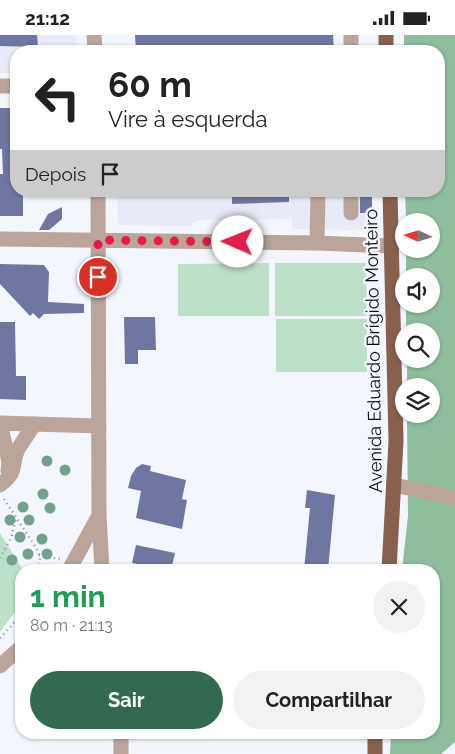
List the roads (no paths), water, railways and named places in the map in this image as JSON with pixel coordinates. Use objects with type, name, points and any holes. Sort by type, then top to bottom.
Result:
[{"type":"main road","name":"Avenida Eduardo Brígido Monteiro","points":[[389,564],[396,441],[390,197]]},
{"type":"main road","points":[[375,739],[375,754]]},
{"type":"street","points":[[98,197],[99,516],[102,564]]},
{"type":"street","points":[[317,243],[318,197]]},
{"type":"street","points":[[351,197],[351,213]]},
{"type":"street","points":[[0,239],[317,243],[391,246]]},
{"type":"street","points":[[2,486],[9,462],[4,455],[0,423],[99,426]]},
{"type":"street","points":[[2,486],[13,472],[14,458],[34,424]]},
{"type":"street","points":[[394,485],[455,498]]},
{"type":"street","points":[[73,564],[99,516]]},
{"type":"street","points":[[0,666],[15,652]]},
{"type":"street","points":[[121,739],[121,754]]}]
